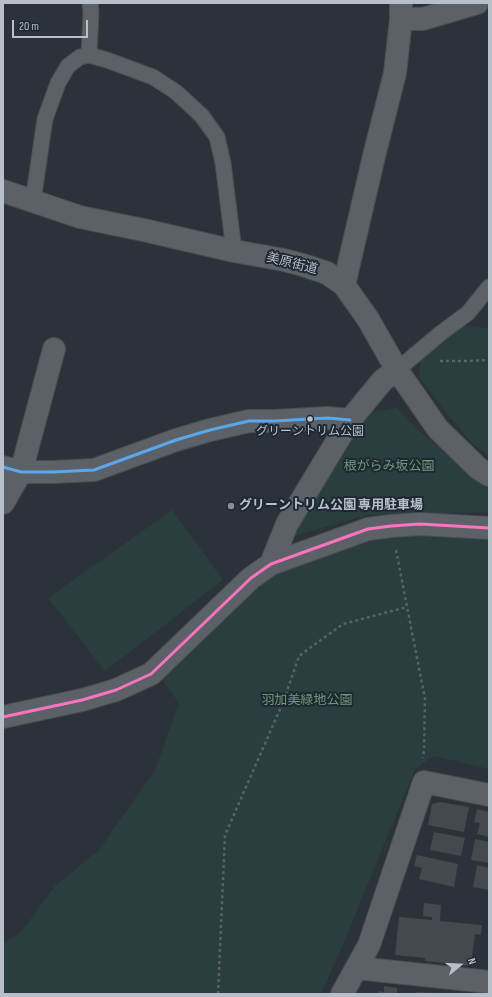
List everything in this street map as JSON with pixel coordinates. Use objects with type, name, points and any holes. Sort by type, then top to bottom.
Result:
[{"type":"street","points":[[344,285],[395,73],[401,11],[423,19],[477,3]]},
{"type":"street","name":"美原街道","points":[[3,191],[80,217],[234,251],[284,260],[327,273],[344,285],[368,319],[397,370],[438,429],[478,468],[489,475]]},
{"type":"street","points":[[3,503],[12,470],[54,349]]},
{"type":"street","points":[[271,564],[287,524],[350,420],[383,380],[397,370]]},
{"type":"street","points":[[12,470],[53,472],[94,470],[176,440],[248,421],[327,418],[350,420]]},
{"type":"street","points":[[3,717],[82,700],[116,690],[151,674],[251,578],[271,564],[368,529],[420,524],[489,528]]},
{"type":"street","points":[[342,994],[369,945],[424,782],[489,795]]},
{"type":"street","points":[[357,968],[489,982]]},
{"type":"lane","points":[[89,55],[90,3]]},
{"type":"lane","points":[[33,201],[45,120],[58,83],[68,66],[80,57],[89,55],[108,60],[153,77],[176,92],[202,116],[217,137],[223,163],[234,251]]},
{"type":"lane","points":[[397,370],[423,347],[468,313],[489,288]]},
{"type":"path","points":[[423,347],[433,359],[442,361],[489,360]]},
{"type":"path","points":[[392,526],[426,699],[424,751],[421,769],[424,782]]},
{"type":"path","points":[[218,994],[225,835],[284,700],[299,656],[343,624],[407,607]]},
{"type":"green space","points":[[464,325],[489,329],[489,456],[473,444],[440,405],[419,377],[420,360]]},
{"type":"green space","name":"根がらみ坂公園","points":[[397,408],[418,430],[489,488],[489,512],[368,515],[294,536],[289,531],[368,413]]},
{"type":"green space","points":[[172,510],[223,580],[105,671],[48,598]]},
{"type":"green space","name":"羽加美緑地公園","points":[[422,530],[489,532],[489,769],[434,756],[415,769],[321,994],[3,994],[3,943],[21,932],[55,886],[99,850],[155,770],[179,703],[155,670],[241,589],[302,554]]},
{"type":"building","points":[[440,802],[469,807],[464,832],[428,825],[432,804]]},
{"type":"building","points":[[477,809],[489,812],[489,837],[477,834],[480,823],[474,822]]},
{"type":"building","points":[[434,832],[465,838],[461,856],[430,850]]},
{"type":"building","points":[[475,839],[489,842],[489,863],[471,860]]},
{"type":"building","points":[[417,855],[458,864],[454,887],[419,879],[422,868],[414,866]]},
{"type":"building","points":[[477,865],[489,868],[489,890],[473,887]]},
{"type":"building","points":[[424,903],[441,905],[440,921],[482,925],[481,935],[475,934],[471,966],[425,961],[425,958],[395,955],[399,917],[432,920],[432,917],[423,916]]},
{"type":"building","points":[[384,986],[397,988],[397,994],[378,994],[378,991],[384,992]]},
{"type":"building","points":[[416,992],[442,993],[442,994],[416,994]]},
{"type":"transit line","name":"20","points":[[3,467],[21,472],[94,470],[176,440],[249,421],[327,418],[350,420]]},
{"type":"transit line","points":[[3,717],[82,700],[116,690],[151,674],[251,578],[271,564],[368,529],[420,524],[489,528]]},
{"type":"place","name":"グリーントリム公園","points":[[310,419]]},
{"type":"place","name":"グリーントリム公園 専用駐車場","points":[[231,506]]}]
